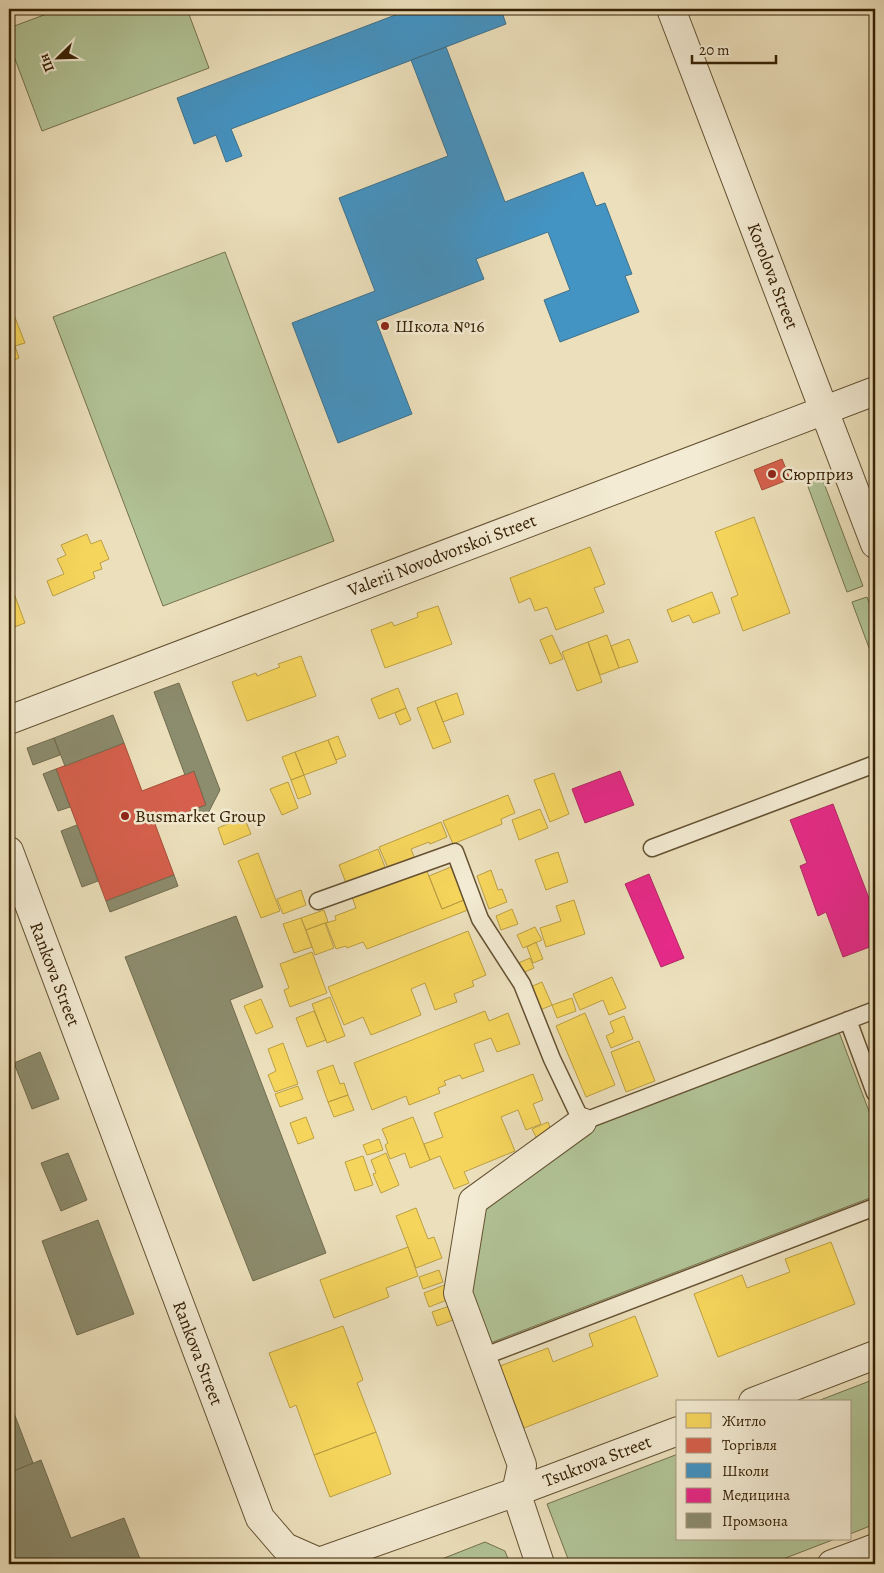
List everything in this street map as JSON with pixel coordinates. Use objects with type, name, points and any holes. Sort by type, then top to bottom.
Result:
[{"type":"street","name":"Korolova Street","points":[[672,9],[875,544]]},
{"type":"street","name":"Valerii Novodvorskoi Street","points":[[9,720],[875,391]]},
{"type":"street","name":"Rankova Street","points":[[9,851],[260,1518],[285,1547],[319,1562],[516,1492]]},
{"type":"street","points":[[540,1564],[516,1492],[522,1465],[458,1293],[473,1201],[582,1122]]},
{"type":"street","points":[[758,1400],[875,1355]]},
{"type":"street","name":"Tsukrova Street","points":[[516,1492],[676,1431]]},
{"type":"street","points":[[832,1564],[875,1548]]},
{"type":"lane","points":[[652,848],[875,764]]},
{"type":"lane","points":[[318,901],[455,852],[480,919],[522,984],[552,1059],[582,1122],[875,1010]]},
{"type":"lane","points":[[848,1020],[875,1093]]},
{"type":"lane","points":[[482,1357],[875,1207]]},
{"type":"green space","points":[[60,9],[187,9],[209,68],[42,131],[9,43],[9,28]]},
{"type":"green space","points":[[225,252],[334,541],[163,606],[53,317]]},
{"type":"green space","points":[[822,478],[863,586],[847,592],[807,484]]},
{"type":"green space","points":[[867,597],[875,618],[875,664],[852,602]]},
{"type":"green space","points":[[839,1032],[875,1127],[875,1196],[485,1345],[465,1293],[480,1205],[585,1128]]},
{"type":"green space","points":[[875,1379],[875,1524],[852,1533],[852,1400],[820,1400]]},
{"type":"green space","points":[[676,1455],[676,1540],[832,1540],[770,1564],[570,1564],[547,1504]]},
{"type":"green space","points":[[485,1542],[505,1551],[510,1564],[429,1564]]},
{"type":"building: Житло","points":[[14,315],[25,343],[15,346],[19,358],[9,362],[9,317]]},
{"type":"building: Житло","points":[[754,517],[790,613],[743,631],[731,598],[738,595],[715,532]]},
{"type":"building: Житло","points":[[87,534],[91,544],[101,540],[109,559],[100,563],[102,569],[93,572],[95,578],[53,596],[47,581],[64,574],[57,559],[66,555],[61,545]]},
{"type":"building: Житло","points":[[590,547],[605,584],[594,588],[604,612],[556,630],[547,607],[535,611],[530,598],[519,603],[510,578]]},
{"type":"building: Житло","points":[[9,580],[25,623],[9,629]]},
{"type":"building: Житло","points":[[712,592],[720,613],[693,623],[689,615],[672,622],[667,610]]},
{"type":"building: Житло","points":[[438,606],[452,644],[385,668],[371,630],[392,622],[394,626],[418,617],[417,613]]},
{"type":"building: Житло","points":[[552,635],[563,659],[550,664],[540,640]]},
{"type":"building: Житло","points":[[607,635],[619,668],[600,675],[588,642]]},
{"type":"building: Житло","points":[[629,639],[638,662],[619,668],[611,646]]},
{"type":"building: Житло","points":[[588,642],[602,682],[577,691],[562,652]]},
{"type":"building: Житло","points":[[301,656],[316,696],[247,721],[232,682],[256,673],[257,676],[280,667],[278,664]]},
{"type":"building: Житло","points":[[398,688],[406,708],[379,719],[371,699]]},
{"type":"building: Житло","points":[[457,693],[464,714],[443,722],[435,701]]},
{"type":"building: Житло","points":[[435,701],[451,742],[433,749],[417,708]]},
{"type":"building: Житло","points":[[406,708],[411,720],[400,725],[395,713]]},
{"type":"building: Житло","points":[[338,736],[346,756],[336,760],[328,740]]},
{"type":"building: Житло","points":[[328,740],[337,763],[304,775],[295,752]]},
{"type":"building: Житло","points":[[295,752],[304,775],[291,780],[282,757]]},
{"type":"building: Житло","points":[[554,773],[569,814],[550,822],[534,780]]},
{"type":"building: Житло","points":[[304,775],[311,794],[298,799],[291,780]]},
{"type":"building: Житло","points":[[288,782],[298,808],[282,815],[270,789]]},
{"type":"building: Житло","points":[[508,795],[515,813],[501,819],[502,824],[453,844],[443,821]]},
{"type":"building: Житло","points":[[540,809],[548,828],[519,840],[512,820]]},
{"type":"building: Житло","points":[[244,817],[251,834],[224,845],[218,828]]},
{"type":"building: Житло","points":[[441,822],[447,837],[411,849],[414,857],[388,868],[379,847]]},
{"type":"building: Житло","points":[[378,849],[385,867],[346,883],[339,865]]},
{"type":"building: Житло","points":[[558,852],[568,882],[546,890],[535,860]]},
{"type":"building: Житло","points":[[258,853],[280,911],[261,918],[238,861]]},
{"type":"building: Житло","points":[[451,867],[464,900],[442,909],[429,876]]},
{"type":"building: Житло","points":[[426,869],[442,909],[464,900],[468,910],[367,949],[363,942],[347,948],[346,946],[336,949],[326,923],[336,920],[335,916],[356,908],[352,897]]},
{"type":"building: Житло","points":[[491,870],[498,890],[502,889],[507,902],[489,909],[477,876]]},
{"type":"building: Житло","points":[[301,890],[306,905],[283,914],[277,899]]},
{"type":"building: Житло","points":[[574,900],[585,934],[546,947],[540,928],[561,921],[556,906]]},
{"type":"building: Житло","points":[[512,909],[518,924],[501,930],[496,916]]},
{"type":"building: Житло","points":[[324,910],[328,922],[306,930],[301,918]]},
{"type":"building: Житло","points":[[301,918],[312,947],[294,953],[283,924]]},
{"type":"building: Житло","points":[[325,923],[334,948],[315,955],[306,930]]},
{"type":"building: Житло","points":[[535,927],[542,940],[523,948],[517,935]]},
{"type":"building: Житло","points":[[468,931],[486,975],[472,981],[474,986],[454,994],[457,1002],[435,1010],[425,983],[411,989],[421,1015],[371,1035],[363,1017],[344,1025],[328,987]]},
{"type":"building: Житло","points":[[536,942],[543,959],[533,963],[527,947]]},
{"type":"building: Житло","points":[[312,952],[327,993],[290,1007],[284,990],[289,988],[280,964]]},
{"type":"building: Житло","points":[[530,958],[534,968],[520,974],[516,964]]},
{"type":"building: Житло","points":[[612,977],[626,1008],[609,1015],[603,1000],[580,1010],[573,994]]},
{"type":"building: Житло","points":[[542,982],[552,1005],[538,1011],[528,988]]},
{"type":"building: Житло","points":[[330,997],[345,1036],[327,1043],[312,1004]]},
{"type":"building: Житло","points":[[572,998],[576,1011],[557,1018],[552,1005]]},
{"type":"building: Житло","points":[[261,999],[273,1027],[256,1034],[244,1006]]},
{"type":"building: Житло","points":[[314,1011],[326,1040],[307,1047],[296,1018]]},
{"type":"building: Житло","points":[[485,1011],[489,1021],[508,1013],[520,1044],[497,1052],[491,1038],[474,1044],[484,1071],[462,1079],[460,1075],[444,1081],[446,1085],[438,1088],[440,1093],[409,1105],[406,1096],[372,1110],[354,1063]]},
{"type":"building: Житло","points":[[585,1013],[615,1085],[586,1097],[556,1026]]},
{"type":"building: Житло","points":[[624,1016],[633,1039],[611,1048],[606,1036],[614,1032],[610,1022]]},
{"type":"building: Житло","points":[[639,1041],[655,1081],[626,1092],[611,1052]]},
{"type":"building: Житло","points":[[283,1043],[298,1084],[275,1092],[268,1075],[276,1071],[268,1049]]},
{"type":"building: Житло","points":[[333,1065],[340,1084],[344,1083],[348,1095],[328,1102],[317,1071]]},
{"type":"building: Житло","points":[[533,1074],[543,1100],[533,1104],[541,1124],[526,1130],[518,1110],[501,1117],[515,1151],[464,1172],[469,1183],[454,1189],[440,1156],[430,1160],[424,1144],[443,1137],[434,1113]]},
{"type":"building: Житло","points":[[298,1086],[303,1099],[280,1107],[275,1094]]},
{"type":"building: Житло","points":[[348,1095],[354,1110],[334,1117],[328,1102]]},
{"type":"building: Житло","points":[[306,1117],[314,1138],[298,1144],[290,1123]]},
{"type":"building: Житло","points":[[413,1117],[430,1160],[410,1168],[405,1153],[390,1159],[385,1145],[388,1143],[382,1129]]},
{"type":"building: Житло","points":[[548,1122],[552,1132],[537,1139],[532,1129]]},
{"type":"building: Житло","points":[[379,1139],[383,1150],[367,1155],[363,1145]]},
{"type":"building: Житло","points":[[386,1153],[399,1185],[381,1193],[373,1174],[376,1173],[371,1160]]},
{"type":"building: Житло","points":[[363,1156],[373,1185],[355,1191],[345,1162]]},
{"type":"building: Житло","points":[[416,1208],[428,1239],[434,1237],[442,1258],[416,1268],[396,1216]]},
{"type":"building: Житло","points":[[831,1242],[855,1304],[718,1357],[694,1294],[742,1275],[747,1288],[790,1272],[785,1259]]},
{"type":"building: Житло","points":[[408,1247],[418,1276],[386,1288],[389,1297],[334,1318],[320,1280]]},
{"type":"building: Житло","points":[[439,1270],[443,1282],[423,1289],[419,1277]]},
{"type":"building: Житло","points":[[447,1284],[452,1298],[429,1307],[424,1293]]},
{"type":"building: Житло","points":[[456,1304],[461,1317],[437,1326],[432,1312]]},
{"type":"building: Житло","points":[[635,1316],[658,1376],[524,1428],[500,1366],[548,1348],[553,1362],[593,1346],[589,1334]]},
{"type":"building: Житло","points":[[343,1326],[363,1380],[357,1383],[376,1432],[314,1455],[296,1405],[290,1408],[269,1353]]},
{"type":"building: Житло","points":[[376,1432],[391,1474],[330,1497],[314,1455]]},
{"type":"building: Торгівля","name":"Сюрприз","points":[[782,459],[790,479],[762,490],[754,470]]},
{"type":"building: Торгівля","name":"Busmarket Group","points":[[124,743],[142,791],[194,771],[206,805],[155,824],[174,875],[106,901],[56,769]]},
{"type":"building: Школи","points":[[411,9],[501,9],[506,24],[231,129],[242,156],[226,162],[216,135],[194,144],[177,98]]},
{"type":"building: Школи","points":[[446,47],[505,202],[583,172],[596,206],[605,203],[632,274],[625,276],[639,312],[560,342],[544,300],[570,290],[548,232],[476,259],[484,279],[376,321],[412,414],[338,443],[292,323],[375,291],[339,198],[448,156],[411,60]]},
{"type":"building: Медицина","points":[[620,771],[634,805],[585,823],[572,789]]},
{"type":"building: Медицина","points":[[833,804],[875,914],[875,945],[843,957],[826,912],[818,916],[800,866],[807,863],[790,820]]},
{"type":"building: Медицина","points":[[649,874],[684,958],[661,967],[625,884]]},
{"type":"building: Промзона","points":[[179,683],[220,790],[203,823],[198,808],[206,805],[194,771],[185,775],[154,692]]},
{"type":"building: Промзона","points":[[113,715],[124,743],[65,766],[54,738]]},
{"type":"building: Промзона","points":[[54,738],[60,755],[33,765],[27,748]]},
{"type":"building: Промзона","points":[[56,769],[70,807],[58,811],[43,774]]},
{"type":"building: Промзона","points":[[77,825],[98,881],[82,887],[61,831]]},
{"type":"building: Промзона","points":[[174,875],[178,886],[110,912],[106,901]]},
{"type":"building: Промзона","points":[[236,916],[263,987],[230,1000],[326,1253],[253,1281],[125,957]]},
{"type":"building: Промзона","points":[[40,1052],[59,1099],[32,1109],[14,1063]]},
{"type":"building: Промзона","points":[[68,1153],[87,1200],[61,1211],[41,1163]]},
{"type":"building: Промзона","points":[[98,1220],[134,1314],[77,1335],[42,1241]]},
{"type":"building: Промзона","points":[[9,1400],[33,1463],[13,1471],[9,1461]]},
{"type":"building: Промзона","points":[[41,1460],[71,1538],[124,1518],[142,1564],[9,1564],[9,1473]]},
{"type":"place","name":"Школа №16","points":[[385,326]]},
{"type":"place","name":"Сюрприз","points":[[772,474]]},
{"type":"place","name":"Busmarket Group","points":[[125,816]]}]
